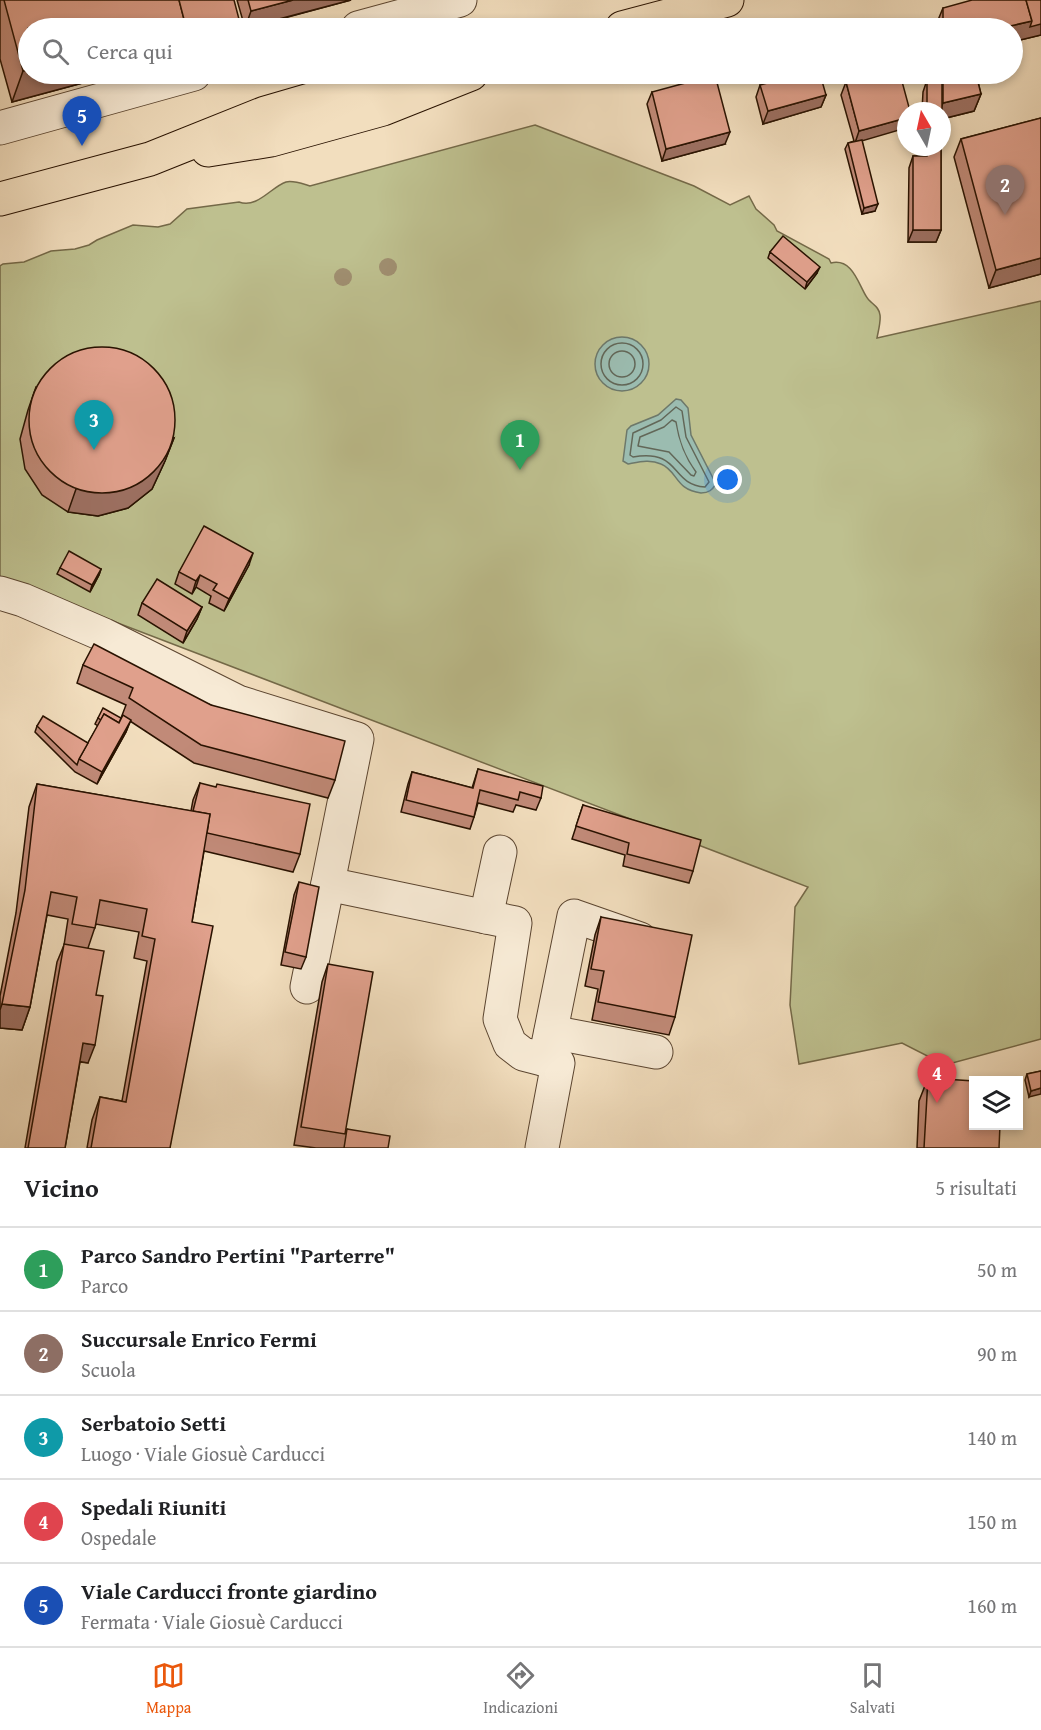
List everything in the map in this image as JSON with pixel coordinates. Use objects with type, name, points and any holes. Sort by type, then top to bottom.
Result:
[{"type":"main road","points":[[660,18],[727,0]]},
{"type":"main road","points":[[150,159],[265,113],[365,84]]},
{"type":"main road","points":[[0,200],[150,159],[272,140],[384,109],[446,84]]},
{"type":"street","points":[[385,18],[421,5],[460,0]]},
{"type":"street","points":[[0,128],[158,84]]},
{"type":"street","points":[[0,593],[104,635],[238,702],[357,740],[307,987]]},
{"type":"street","points":[[486,917],[500,852]]},
{"type":"street","points":[[328,884],[515,923],[500,1019],[510,1044],[523,1054],[549,1046],[657,1052]]},
{"type":"street","points":[[542,1148],[558,1063],[549,1046],[574,916],[645,941],[669,945]]},
{"type":"green space","points":[[535,125],[694,186],[730,205],[749,196],[756,209],[774,225],[777,231],[829,259],[831,263],[838,262],[849,268],[879,312],[877,338],[1041,301],[1041,1039],[945,1065],[902,1043],[799,1064],[790,1005],[795,907],[808,887],[0,578],[0,266],[24,262],[51,251],[89,245],[133,225],[158,227],[170,224],[187,209],[239,202],[252,203],[286,182],[310,186]]},
{"type":"water","points":[[622,337],[632,339],[641,345],[647,354],[649,364],[647,374],[641,383],[632,389],[622,391],[612,389],[603,383],[597,374],[595,364],[597,354],[603,345],[612,339]]},
{"type":"water","points":[[676,399],[681,400],[688,408],[691,435],[716,484],[706,492],[701,493],[686,488],[667,467],[657,462],[628,464],[623,461],[627,430],[631,426],[658,415]]},
{"type":"building","points":[[4,0],[179,0],[184,18],[18,18],[18,52]]},
{"type":"building","points":[[179,0],[234,0],[239,18],[184,18]]},
{"type":"building","points":[[248,0],[293,0],[251,11]]},
{"type":"building","points":[[972,0],[1026,0],[1032,21],[1023,23],[1023,18],[943,18],[943,8]]},
{"type":"building","points":[[1026,0],[1041,0],[1041,24],[1030,27],[1032,21]]},
{"type":"building","points":[[682,84],[717,84],[730,132],[666,149],[652,92]]},
{"type":"building","points":[[823,84],[826,95],[768,111],[760,85]]},
{"type":"building","points":[[847,84],[903,84],[908,102],[897,102],[897,120],[859,131]]},
{"type":"building","points":[[927,84],[942,84],[942,102],[927,102]]},
{"type":"building","points":[[943,84],[978,84],[981,94],[943,102]]},
{"type":"building","points":[[1041,118],[1041,258],[996,270],[961,139]]},
{"type":"building","points":[[862,140],[878,204],[864,208],[848,143]]},
{"type":"building","points":[[913,156],[941,156],[941,230],[913,230]]},
{"type":"building","points":[[783,236],[820,267],[807,282],[770,252]]},
{"type":"building","points":[[102,347],[130,353],[142,359],[153,369],[163,380],[169,392],[175,420],[169,448],[163,460],[153,471],[142,481],[130,487],[102,493],[74,487],[62,481],[51,471],[41,460],[35,448],[29,420],[35,392],[41,380],[51,369],[62,359],[74,353]]},
{"type":"building","points":[[204,526],[253,553],[229,599],[213,590],[217,584],[200,575],[196,581],[179,572]]},
{"type":"building","points":[[69,551],[101,569],[92,585],[60,568]]},
{"type":"building","points":[[157,579],[202,607],[187,631],[142,603]]},
{"type":"building","points":[[94,644],[211,705],[345,741],[335,780],[201,745],[129,698],[133,688],[83,665]]},
{"type":"building","points":[[103,708],[121,718],[119,723],[104,714],[101,720],[98,718]]},
{"type":"building","points":[[104,714],[119,723],[123,715],[131,720],[102,772],[79,759]]},
{"type":"building","points":[[43,716],[88,743],[77,765],[37,726]]},
{"type":"building","points":[[478,769],[543,786],[541,798],[520,792],[518,800],[480,790],[474,817],[406,800],[412,772],[473,788]]},
{"type":"building","points":[[200,783],[216,787],[217,784],[310,804],[300,854],[207,833],[210,814],[193,811]]},
{"type":"building","points":[[37,784],[210,814],[192,922],[213,926],[170,1148],[91,1148],[100,1097],[126,1102],[155,939],[142,936],[147,909],[100,900],[95,928],[72,924],[77,897],[51,892],[30,1007],[2,1004],[25,890]]},
{"type":"building","points":[[583,805],[701,840],[693,871],[627,854],[629,843],[576,826]]},
{"type":"building","points":[[299,882],[319,887],[306,957],[285,952]]},
{"type":"building","points":[[601,917],[692,935],[675,1017],[598,1002],[604,971],[591,969]]},
{"type":"building","points":[[64,944],[104,951],[96,995],[103,996],[95,1045],[83,1043],[65,1148],[28,1148]]},
{"type":"building","points":[[328,964],[373,972],[345,1134],[301,1127]]},
{"type":"building","points":[[1041,1071],[1041,1088],[1031,1091],[1027,1074]]},
{"type":"building","points":[[928,1078],[969,1081],[969,1130],[1000,1130],[999,1148],[924,1148]]},
{"type":"building","points":[[347,1129],[390,1136],[388,1148],[344,1148]]},
{"type":"place","name":"Viale Carducci fronte giardino","points":[[82,146]]},
{"type":"place","name":"Succursale Enrico Fermi","points":[[1005,215]]},
{"type":"place","name":"Serbatoio Setti","points":[[94,450]]},
{"type":"place","name":"Parco Sandro Pertini \"Parterre\"","points":[[520,470]]},
{"type":"place","name":"Spedali Riuniti","points":[[937,1103]]}]
